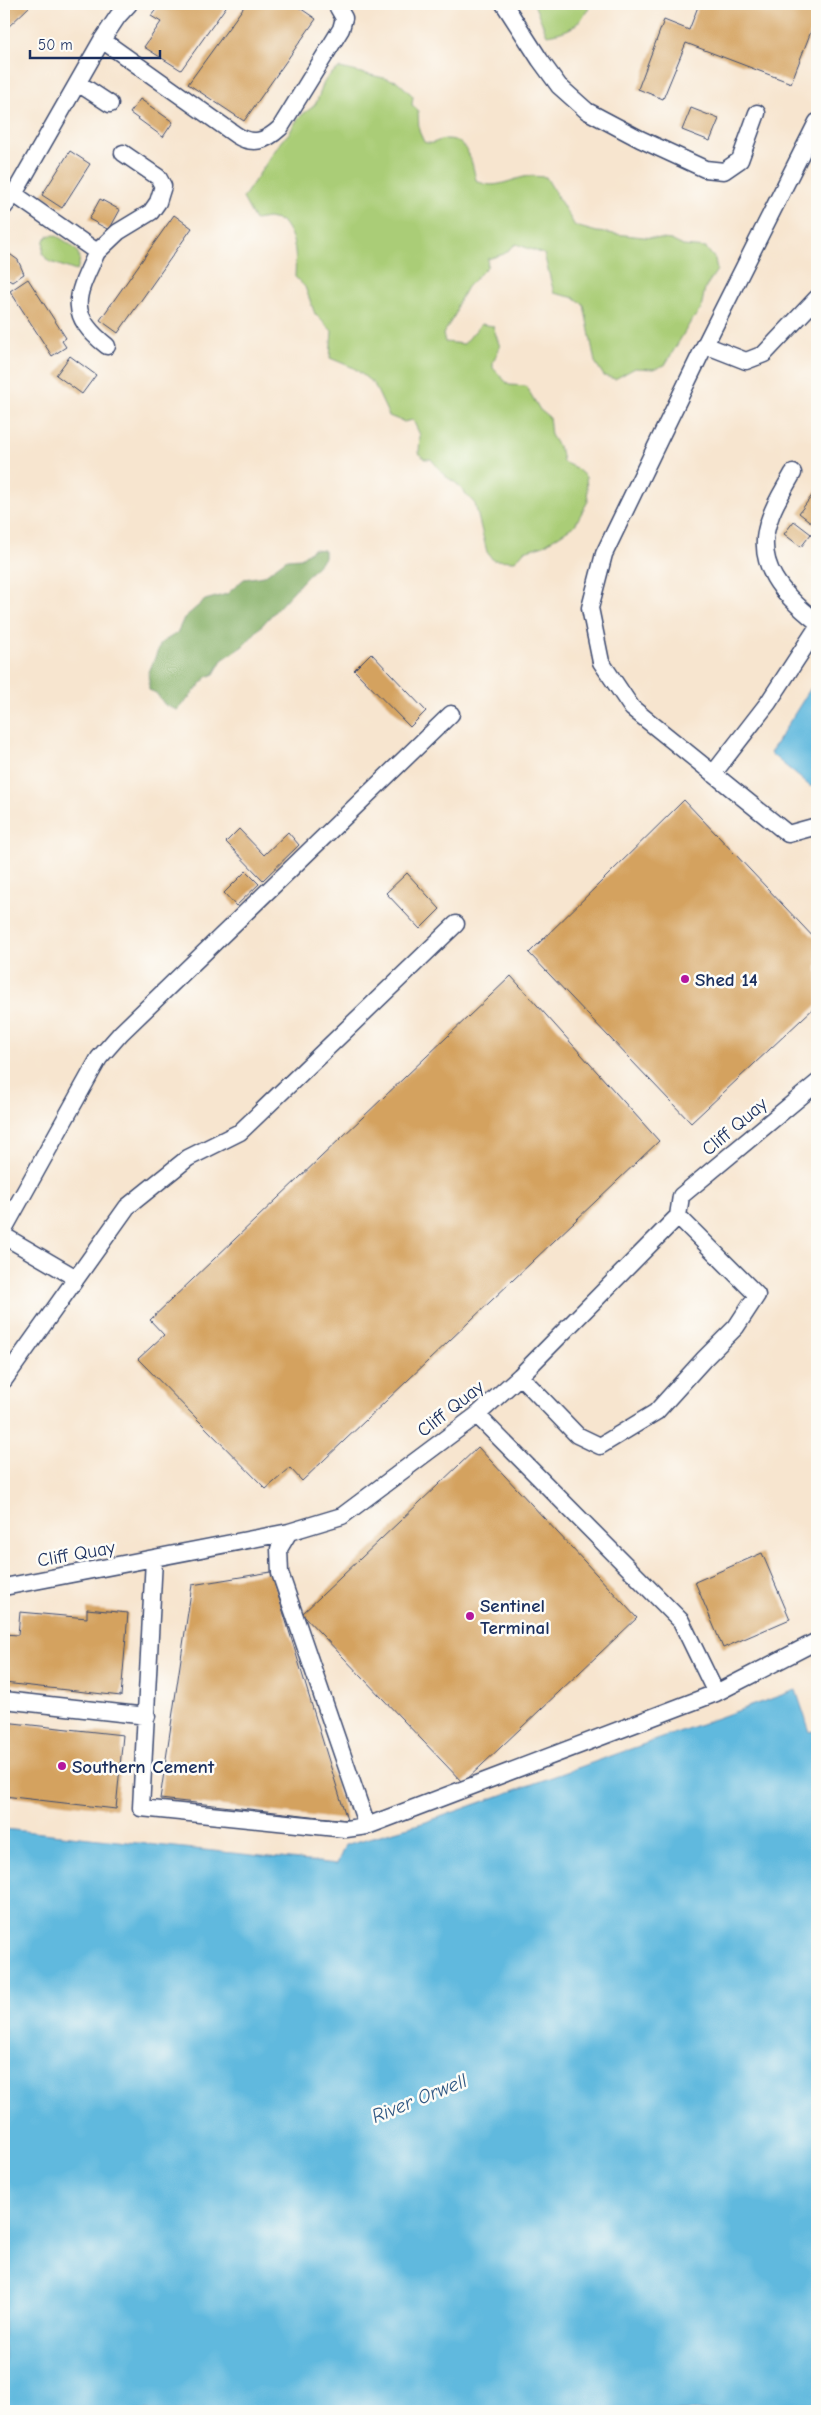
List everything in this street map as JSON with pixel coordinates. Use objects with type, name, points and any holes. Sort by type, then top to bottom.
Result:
[{"type":"street","points":[[4,207],[14,194],[102,40],[118,16],[129,4]]},
{"type":"street","points":[[102,40],[236,135],[252,142],[262,141],[280,128],[341,29],[344,18],[336,4]]},
{"type":"street","points":[[504,4],[559,86],[587,111],[640,139],[705,169],[724,171],[740,160],[757,113]]},
{"type":"street","points":[[78,83],[110,104]]},
{"type":"street","points":[[817,122],[705,345],[604,554],[590,608],[600,662],[632,708],[788,834],[817,826]]},
{"type":"street","points":[[107,346],[90,332],[82,320],[78,301],[80,288],[97,252],[118,232],[151,212],[158,202],[163,186],[158,177],[123,153]]},
{"type":"street","points":[[14,194],[97,252]]},
{"type":"street","points":[[705,345],[746,361],[764,354],[817,298]]},
{"type":"street","points":[[793,473],[769,519],[764,550],[771,574],[792,602],[817,622]]},
{"type":"street","points":[[714,774],[768,703],[817,628]]},
{"type":"street","points":[[4,1229],[99,1058],[121,1032],[451,714]]},
{"type":"street","points":[[4,1380],[127,1206],[188,1158],[240,1132],[456,924]]},
{"type":"street","name":"Cliff Quay","points":[[4,1587],[289,1532],[342,1516],[477,1415],[520,1376],[678,1216],[681,1196],[817,1083]]},
{"type":"street","points":[[520,1376],[577,1435],[600,1446],[656,1412],[736,1327],[757,1295],[678,1216]]},
{"type":"street","points":[[4,1236],[76,1278]]},
{"type":"street","points":[[477,1415],[681,1621],[716,1693]]},
{"type":"street","points":[[289,1532],[279,1549],[280,1573],[367,1826]]},
{"type":"street","points":[[154,1559],[141,1808],[346,1829],[367,1826],[716,1693],[817,1641]]},
{"type":"street","points":[[4,1700],[147,1716]]},
{"type":"green space","points":[[534,4],[591,4],[574,26],[562,32],[547,35]]},
{"type":"green space","points":[[340,68],[397,81],[413,96],[412,105],[418,110],[419,131],[424,142],[433,143],[447,139],[460,143],[468,153],[476,180],[489,185],[496,185],[523,177],[546,177],[575,226],[597,232],[671,240],[683,246],[706,248],[715,259],[717,270],[705,288],[701,309],[690,323],[665,365],[654,369],[635,368],[615,379],[604,376],[595,362],[584,305],[575,298],[554,293],[544,254],[516,244],[504,254],[488,259],[487,267],[467,287],[457,305],[456,313],[443,334],[445,342],[464,344],[481,324],[493,326],[500,347],[493,362],[493,368],[509,385],[526,386],[540,410],[549,417],[551,435],[561,451],[563,462],[576,468],[586,477],[588,501],[575,525],[544,545],[524,551],[515,561],[493,560],[487,552],[475,504],[456,483],[445,476],[431,459],[424,459],[419,453],[420,435],[413,420],[404,422],[389,416],[374,384],[354,368],[330,358],[332,331],[315,314],[305,287],[295,277],[294,247],[287,228],[282,221],[268,218],[255,220],[243,198],[298,119],[316,103],[326,79]]},
{"type":"green space","points":[[55,235],[71,245],[78,254],[79,264],[76,271],[48,261],[43,254],[44,240],[48,236]]},
{"type":"green space","points":[[313,549],[324,550],[324,558],[243,646],[222,660],[214,674],[207,677],[180,708],[177,710],[165,705],[156,693],[149,690],[149,672],[161,643],[177,633],[184,618],[205,600],[227,594],[244,579],[264,576],[287,559],[301,558]]},
{"type":"water","points":[[817,678],[817,780],[811,787],[770,753]]},
{"type":"water","name":"River Orwell","points":[[796,1690],[810,1732],[817,1730],[817,2411],[4,2411],[4,1829],[337,1864],[345,1845],[426,1822]]},
{"type":"building","points":[[11,4],[31,5],[5,30],[4,10]]},
{"type":"building","points":[[160,4],[228,4],[181,70],[144,47],[161,22],[151,16]]},
{"type":"building","points":[[246,4],[294,4],[316,19],[244,121],[188,84]]},
{"type":"building","points":[[699,4],[817,4],[817,16],[791,83],[686,43],[663,99],[638,89],[664,20],[689,30]]},
{"type":"building","points":[[140,99],[173,122],[163,137],[130,113]]},
{"type":"building","points":[[691,108],[719,119],[710,141],[682,130]]},
{"type":"building","points":[[70,151],[90,164],[62,208],[42,195]]},
{"type":"building","points":[[100,199],[120,210],[109,230],[89,219]]},
{"type":"building","points":[[174,215],[192,228],[118,333],[100,320]]},
{"type":"building","points":[[4,250],[18,260],[24,274],[12,282],[4,277]]},
{"type":"building","points":[[28,279],[66,338],[62,341],[66,347],[52,356],[10,291]]},
{"type":"building","points":[[70,356],[96,375],[82,394],[56,375]]},
{"type":"building","points":[[817,489],[817,527],[799,513]]},
{"type":"building","points":[[794,521],[811,534],[801,547],[784,534]]},
{"type":"building","points":[[371,653],[426,711],[410,727],[354,670]]},
{"type":"building","name":"Shed 14","points":[[684,800],[817,941],[817,1005],[691,1123],[529,953]]},
{"type":"building","points":[[239,829],[264,855],[288,832],[299,845],[263,880],[226,842]]},
{"type":"building","points":[[246,871],[259,884],[236,906],[224,893]]},
{"type":"building","points":[[407,873],[440,909],[420,929],[386,893]]},
{"type":"building","points":[[511,976],[659,1141],[302,1481],[290,1468],[266,1489],[138,1359],[164,1335],[150,1320]]},
{"type":"building","name":"Sentinel Terminal","points":[[478,1447],[637,1618],[463,1783],[302,1614]]},
{"type":"building","points":[[762,1553],[790,1619],[723,1648],[695,1582]]},
{"type":"building","points":[[271,1572],[347,1820],[160,1799],[192,1585]]},
{"type":"building","points":[[87,1609],[128,1613],[121,1696],[4,1683],[4,1634],[18,1635],[20,1612],[87,1618]]},
{"type":"building","name":"Southern Cement","points":[[4,1722],[123,1735],[116,1809],[4,1796]]},
{"type":"place","name":"Shed 14","points":[[685,979]]},
{"type":"place","name":"Sentinel Terminal","points":[[470,1616]]},
{"type":"place","name":"Southern Cement","points":[[62,1766]]}]
